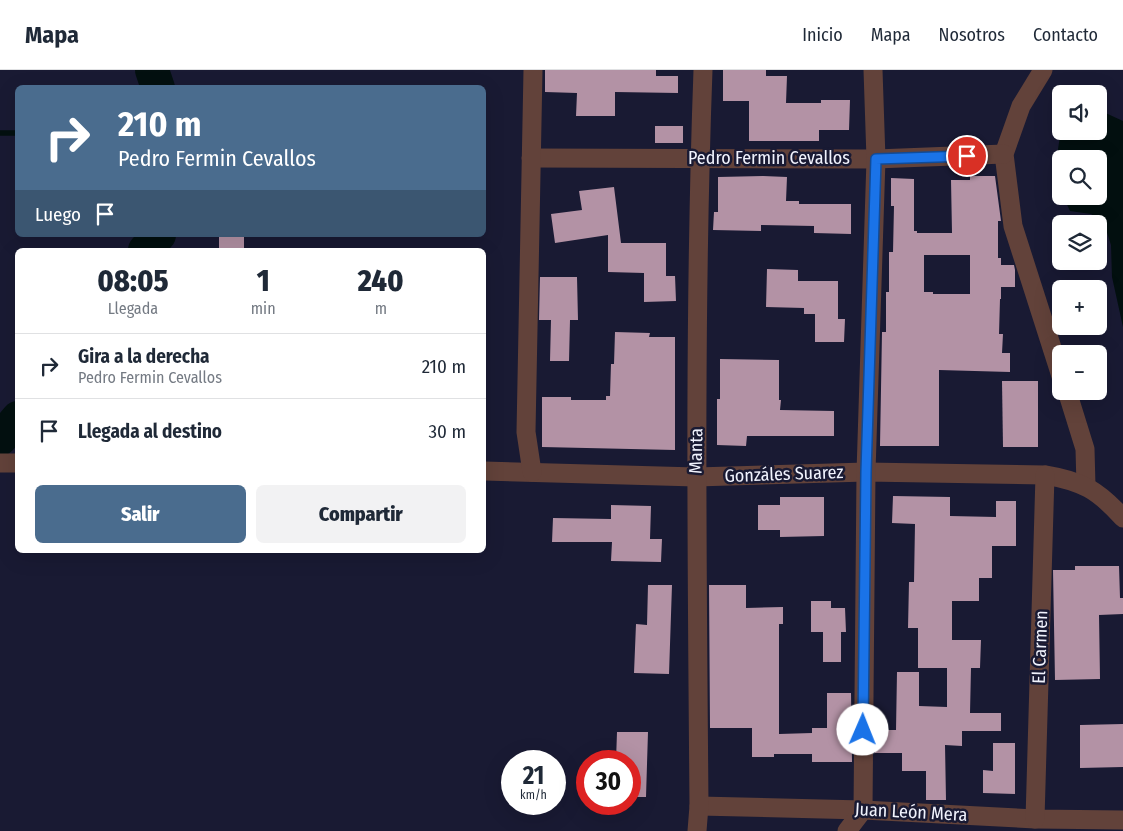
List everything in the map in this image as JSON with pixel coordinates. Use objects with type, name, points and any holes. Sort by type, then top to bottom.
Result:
[{"type":"street","points":[[532,472],[526,432],[533,70]]},
{"type":"street","name":"Manta","points":[[697,831],[699,806],[696,477],[703,70]]},
{"type":"street","points":[[847,831],[863,810],[866,472],[876,159],[873,70]]},
{"type":"street","points":[[1043,70],[1021,106],[1004,154],[1012,226],[1052,350]]},
{"type":"street","name":"Pedro Fermin Cevallos","points":[[532,158],[876,159],[1004,154]]},
{"type":"street","points":[[1070,400],[1085,449],[1086,486]]},
{"type":"street","name":"Gonzáles Suarez","points":[[486,471],[696,477],[866,472],[1046,475],[1070,479],[1086,486],[1108,501],[1123,518]]},
{"type":"street","name":"El Carmen","points":[[1035,819],[1046,475]]},
{"type":"street","name":"Juan León Mera","points":[[699,806],[863,810],[1035,819],[1123,820]]},
{"type":"shaded area","points":[[1107,114],[1123,121],[1123,327],[1112,277],[1111,245],[1107,232],[1107,215],[1092,215],[1070,211],[1067,205],[1107,205],[1107,150],[1058,149],[1059,140],[1107,140]]},
{"type":"building","points":[[545,70],[656,70],[656,76],[678,76],[678,93],[615,92],[615,116],[576,116],[577,93],[545,92]]},
{"type":"building","points":[[723,70],[766,70],[766,76],[787,76],[786,103],[821,103],[821,100],[850,100],[849,130],[819,130],[819,141],[749,141],[749,101],[723,101]]},
{"type":"building","points":[[655,126],[683,126],[683,143],[655,143]]},
{"type":"building","points":[[970,176],[995,176],[1001,221],[998,221],[998,258],[1001,258],[1001,265],[1014,265],[1015,287],[1001,287],[1000,299],[999,334],[1003,334],[1002,353],[1010,353],[1010,372],[939,370],[939,446],[880,446],[882,332],[886,332],[889,252],[893,252],[894,206],[891,206],[891,178],[914,179],[914,231],[917,231],[917,233],[952,233],[951,180],[970,180]],"holes":[[[924,255],[970,255],[970,294],[933,294],[933,292],[924,292]]]},
{"type":"building","points":[[718,177],[787,177],[786,201],[799,201],[799,204],[851,204],[851,234],[814,233],[814,226],[761,225],[761,231],[713,230],[714,212],[718,212]]},
{"type":"building","points":[[614,187],[621,243],[666,243],[666,276],[675,276],[676,301],[644,302],[644,273],[608,272],[608,235],[555,243],[551,214],[582,210],[579,191]]},
{"type":"building","points":[[219,237],[244,237],[244,248],[219,248]]},
{"type":"building","points":[[767,269],[798,270],[798,281],[838,281],[838,319],[845,319],[844,342],[815,342],[815,314],[804,314],[804,308],[766,307]]},
{"type":"building","points":[[540,277],[577,277],[578,320],[570,320],[569,361],[550,361],[551,320],[539,320]]},
{"type":"building","points":[[615,332],[650,333],[649,337],[675,337],[675,450],[542,447],[542,397],[571,397],[571,400],[606,400],[606,396],[610,396]]},
{"type":"building","points":[[720,359],[779,360],[780,410],[834,411],[834,436],[747,436],[746,446],[717,445],[717,399],[720,399]]},
{"type":"building","points":[[1002,381],[1038,381],[1038,447],[1003,447]]},
{"type":"building","points":[[893,496],[950,497],[950,516],[996,517],[996,501],[1016,501],[1016,546],[992,546],[992,578],[979,578],[979,601],[952,601],[952,640],[981,640],[980,668],[971,668],[970,713],[1001,713],[1001,731],[962,731],[962,746],[945,745],[946,800],[926,800],[926,771],[902,771],[902,753],[875,753],[875,730],[896,730],[897,672],[919,672],[919,706],[947,707],[947,668],[918,668],[918,628],[908,628],[909,582],[914,582],[915,524],[892,523]]},
{"type":"building","points":[[780,497],[824,497],[824,536],[780,537],[780,530],[758,530],[758,505],[780,505]]},
{"type":"building","points":[[611,505],[651,506],[650,539],[662,539],[661,562],[611,561],[612,542],[552,542],[553,518],[611,519]]},
{"type":"building","points":[[1075,566],[1119,566],[1120,598],[1123,598],[1123,614],[1099,615],[1100,679],[1055,680],[1053,570],[1075,570]]},
{"type":"building","points":[[648,585],[672,585],[669,674],[634,673],[636,624],[647,625]]},
{"type":"building","points":[[709,585],[746,585],[746,608],[783,607],[783,624],[779,624],[779,734],[812,733],[812,728],[827,728],[827,693],[851,693],[852,762],[812,762],[812,754],[774,754],[774,757],[752,757],[752,728],[710,728]]},
{"type":"building","points":[[811,601],[831,601],[831,608],[845,608],[846,632],[841,632],[841,662],[823,662],[823,632],[811,632]]},
{"type":"building","points":[[1123,724],[1123,767],[1080,768],[1080,725]]},
{"type":"building","points":[[617,732],[648,732],[646,797],[641,797],[641,750],[616,750]]},
{"type":"building","points":[[993,743],[1015,743],[1015,794],[983,793],[983,770],[993,771]]},
{"type":"waterway","points":[[152,70],[157,85]]},
{"type":"waterway","points":[[0,133],[15,133]]},
{"type":"waterway","points":[[147,248],[157,237]]},
{"type":"waterway","points":[[0,439],[15,422]]},
{"type":"route","points":[[863,730],[866,472],[876,159],[967,156]]}]
